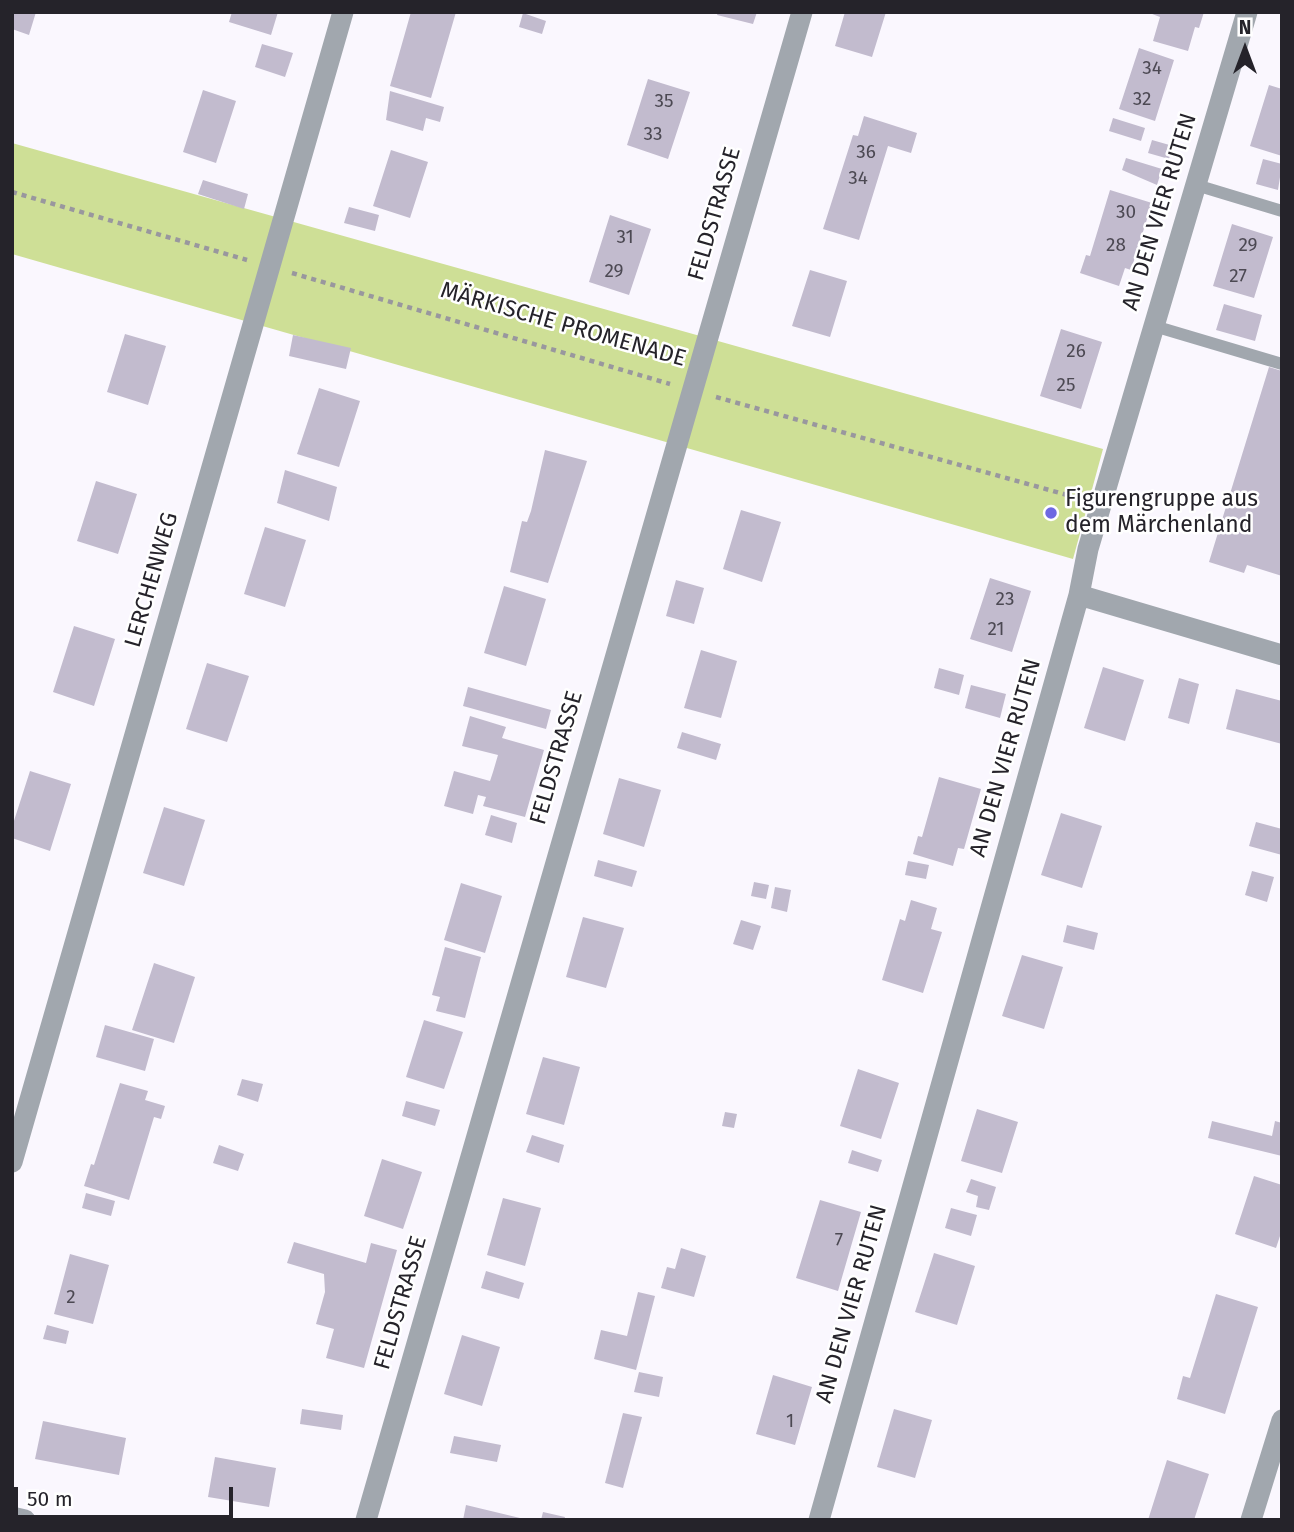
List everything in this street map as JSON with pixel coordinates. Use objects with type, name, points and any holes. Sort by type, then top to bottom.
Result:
[{"type":"street","name":"LERCHENWEG","points":[[12,1162],[343,12]]},
{"type":"street","name":"FELDSTRASSE","points":[[366,1520],[802,12]]},
{"type":"street","name":"AN DEN VIER RUTEN","points":[[819,1520],[1079,595],[1101,505],[1247,12]]},
{"type":"street","points":[[1079,595],[1282,655]]},
{"type":"street","points":[[1251,1520],[1282,1420]]},
{"type":"street","points":[[12,1517],[26,1520]]},
{"type":"lane","points":[[1196,185],[1282,211]]},
{"type":"lane","points":[[1154,326],[1282,364]]},
{"type":"path","name":"MÄRKISCHE PROMENADE","points":[[12,192],[691,390],[1101,505]]},
{"type":"green space","points":[[12,143],[1103,449],[1073,559],[12,254]]},
{"type":"building","points":[[12,12],[36,12],[29,35],[12,29]]},
{"type":"building","points":[[232,12],[278,12],[271,35],[229,22]]},
{"type":"building","points":[[411,12],[456,12],[431,98],[390,86]]},
{"type":"building","points":[[718,12],[757,12],[753,24],[717,15]]},
{"type":"building","points":[[845,12],[886,12],[872,57],[835,46]]},
{"type":"building","points":[[1147,12],[1204,12],[1199,28],[1195,27],[1188,51],[1153,41],[1160,17]]},
{"type":"building","points":[[523,13],[546,21],[542,34],[519,27]]},
{"type":"building","points":[[262,44],[293,53],[285,77],[255,67]]},
{"type":"building","points":[[1139,48],[1174,60],[1155,121],[1119,109]]},
{"type":"building","points":[[648,79],[690,92],[668,159],[627,145]]},
{"type":"building","points":[[1269,85],[1282,89],[1282,156],[1250,146]]},
{"type":"building","points":[[203,90],[236,101],[216,163],[183,152]]},
{"type":"building","points":[[390,91],[444,107],[440,122],[426,118],[423,131],[386,120]]},
{"type":"building","points":[[864,116],[917,133],[911,153],[888,146],[859,240],[823,229],[853,135],[858,136]]},
{"type":"building","points":[[1113,118],[1145,128],[1141,141],[1109,131]]},
{"type":"building","points":[[1152,140],[1173,146],[1169,159],[1148,153]]},
{"type":"building","points":[[391,150],[428,162],[410,218],[373,206]]},
{"type":"building","points":[[1126,158],[1162,169],[1157,185],[1122,170]]},
{"type":"building","points":[[1263,159],[1282,164],[1278,190],[1256,184]]},
{"type":"building","points":[[203,180],[248,194],[244,209],[198,194]]},
{"type":"building","points":[[1110,190],[1152,203],[1131,270],[1125,268],[1119,286],[1080,273],[1086,255],[1090,256]]},
{"type":"building","points":[[349,207],[379,215],[375,231],[344,223]]},
{"type":"building","points":[[610,215],[651,229],[629,295],[589,282]]},
{"type":"building","points":[[1232,224],[1273,237],[1254,298],[1213,286]]},
{"type":"building","points":[[810,270],[847,281],[830,337],[792,326]]},
{"type":"building","points":[[1224,304],[1262,315],[1255,341],[1216,330]]},
{"type":"building","points":[[1061,329],[1102,342],[1081,409],[1040,396]]},
{"type":"building","points":[[125,334],[166,346],[148,405],[107,392]]},
{"type":"building","points":[[293,335],[351,348],[346,369],[289,356]]},
{"type":"building","points":[[1269,367],[1282,371],[1282,576],[1247,565],[1244,573],[1209,562]]},
{"type":"building","points":[[319,388],[360,401],[339,467],[297,454]]},
{"type":"building","points":[[545,450],[587,461],[548,583],[510,572],[522,521],[527,522],[531,511]]},
{"type":"building","points":[[285,470],[337,487],[329,521],[277,503]]},
{"type":"building","points":[[96,481],[137,494],[118,554],[77,541]]},
{"type":"building","points":[[741,510],[781,522],[762,582],[723,569]]},
{"type":"building","points":[[265,527],[306,540],[285,607],[244,594]]},
{"type":"building","points":[[990,578],[1031,591],[1012,652],[970,639]]},
{"type":"building","points":[[676,580],[704,588],[694,624],[666,616]]},
{"type":"building","points":[[504,586],[546,599],[526,666],[484,653]]},
{"type":"building","points":[[74,626],[115,639],[94,706],[53,692]]},
{"type":"building","points":[[701,650],[737,661],[721,718],[684,708]]},
{"type":"building","points":[[207,663],[249,676],[227,742],[186,729]]},
{"type":"building","points":[[1103,667],[1144,680],[1125,741],[1084,728]]},
{"type":"building","points":[[939,668],[964,675],[959,695],[934,688]]},
{"type":"building","points":[[1179,678],[1199,684],[1189,724],[1168,718]]},
{"type":"building","points":[[971,685],[1006,694],[1000,718],[965,708]]},
{"type":"building","points":[[468,687],[551,710],[546,729],[463,706]]},
{"type":"building","points":[[1236,689],[1282,701],[1282,744],[1226,729]]},
{"type":"building","points":[[470,716],[506,727],[502,738],[544,750],[525,817],[483,806],[486,797],[478,795],[473,814],[444,806],[454,771],[490,781],[498,755],[462,746]]},
{"type":"building","points":[[682,732],[721,744],[716,760],[677,748]]},
{"type":"building","points":[[30,771],[71,784],[50,851],[12,838],[12,827]]},
{"type":"building","points":[[939,777],[981,789],[964,849],[958,848],[953,866],[913,854],[918,836],[922,837]]},
{"type":"building","points":[[619,778],[661,790],[644,847],[603,834]]},
{"type":"building","points":[[164,807],[205,820],[184,886],[143,873]]},
{"type":"building","points":[[1061,813],[1102,826],[1082,888],[1041,875]]},
{"type":"building","points":[[491,815],[517,823],[512,843],[485,835]]},
{"type":"building","points":[[1256,822],[1282,829],[1282,855],[1249,846]]},
{"type":"building","points":[[598,860],[637,871],[632,887],[594,876]]},
{"type":"building","points":[[908,861],[929,865],[926,879],[905,875]]},
{"type":"building","points":[[1252,871],[1274,877],[1267,902],[1245,895]]},
{"type":"building","points":[[754,882],[769,885],[766,899],[751,896]]},
{"type":"building","points":[[461,883],[502,896],[485,953],[444,940]]},
{"type":"building","points":[[775,887],[791,890],[787,912],[771,908]]},
{"type":"building","points":[[911,900],[937,908],[931,929],[942,932],[923,993],[882,980],[900,919],[905,921]]},
{"type":"building","points":[[583,917],[624,928],[606,988],[566,977]]},
{"type":"building","points":[[741,920],[761,926],[753,950],[733,944]]},
{"type":"building","points":[[1067,925],[1098,933],[1094,950],[1063,942]]},
{"type":"building","points":[[445,947],[481,957],[465,1018],[436,1011],[440,997],[432,995]]},
{"type":"building","points":[[1022,955],[1063,967],[1044,1029],[1002,1016]]},
{"type":"building","points":[[154,963],[195,977],[174,1043],[132,1030]]},
{"type":"building","points":[[424,1020],[463,1032],[444,1089],[406,1077]]},
{"type":"building","points":[[105,1025],[154,1039],[145,1071],[96,1057]]},
{"type":"building","points":[[543,1057],[580,1067],[564,1125],[526,1114]]},
{"type":"building","points":[[858,1069],[899,1083],[881,1139],[840,1126]]},
{"type":"building","points":[[242,1079],[263,1084],[258,1102],[237,1095]]},
{"type":"building","points":[[120,1083],[148,1091],[145,1100],[165,1106],[161,1119],[154,1117],[129,1200],[84,1186],[91,1164],[94,1165]]},
{"type":"building","points":[[406,1101],[440,1110],[435,1126],[402,1116]]},
{"type":"building","points":[[977,1109],[1018,1122],[1002,1173],[961,1161]]},
{"type":"building","points":[[725,1112],[737,1114],[734,1128],[722,1126]]},
{"type":"building","points":[[1212,1121],[1272,1136],[1275,1121],[1282,1123],[1282,1156],[1208,1138]]},
{"type":"building","points":[[532,1135],[564,1145],[559,1163],[526,1152]]},
{"type":"building","points":[[219,1145],[244,1154],[238,1171],[213,1163]]},
{"type":"building","points":[[852,1150],[882,1160],[878,1172],[848,1163]]},
{"type":"building","points":[[382,1159],[422,1172],[403,1229],[364,1216]]},
{"type":"building","points":[[1254,1176],[1282,1185],[1282,1230],[1276,1248],[1235,1234]]},
{"type":"building","points":[[971,1179],[996,1187],[989,1210],[976,1207],[978,1196],[966,1192]]},
{"type":"building","points":[[86,1193],[115,1201],[111,1216],[82,1208]]},
{"type":"building","points":[[503,1198],[541,1208],[525,1266],[487,1255]]},
{"type":"building","points":[[820,1200],[861,1212],[838,1291],[796,1278]]},
{"type":"building","points":[[951,1208],[977,1215],[971,1236],[945,1228]]},
{"type":"building","points":[[294,1242],[366,1263],[371,1243],[397,1250],[364,1368],[326,1358],[334,1329],[316,1324],[325,1292],[324,1274],[287,1263]]},
{"type":"building","points":[[681,1248],[706,1256],[694,1297],[661,1288],[667,1267],[675,1269]]},
{"type":"building","points":[[934,1253],[975,1266],[957,1325],[915,1312]]},
{"type":"building","points":[[70,1254],[109,1265],[93,1324],[54,1314]]},
{"type":"building","points":[[486,1271],[524,1283],[519,1299],[481,1288]]},
{"type":"building","points":[[638,1292],[655,1296],[636,1370],[594,1359],[601,1330],[627,1336]]},
{"type":"building","points":[[1216,1294],[1258,1307],[1225,1414],[1177,1399],[1183,1376],[1190,1378]]},
{"type":"building","points":[[47,1325],[69,1331],[66,1344],[43,1339]]},
{"type":"building","points":[[462,1335],[500,1347],[482,1406],[444,1394]]},
{"type":"building","points":[[639,1372],[663,1377],[659,1397],[634,1392]]},
{"type":"building","points":[[773,1375],[812,1387],[795,1445],[756,1434]]},
{"type":"building","points":[[302,1409],[343,1415],[341,1430],[300,1424]]},
{"type":"building","points":[[894,1409],[932,1420],[915,1478],[877,1467]]},
{"type":"building","points":[[623,1413],[642,1417],[623,1488],[605,1483]]},
{"type":"building","points":[[43,1421],[126,1438],[119,1475],[35,1459]]},
{"type":"building","points":[[454,1436],[501,1445],[497,1462],[450,1453]]},
{"type":"building","points":[[215,1457],[276,1468],[269,1507],[208,1497]]},
{"type":"building","points":[[1167,1460],[1209,1474],[1194,1520],[1148,1520]]},
{"type":"building","points":[[466,1505],[520,1518],[520,1520],[463,1520]]},
{"type":"building","points":[[543,1512],[565,1517],[564,1520],[541,1520]]},
{"type":"place","name":"Figurengruppe aus dem Märchenland","points":[[1051,513]]}]
